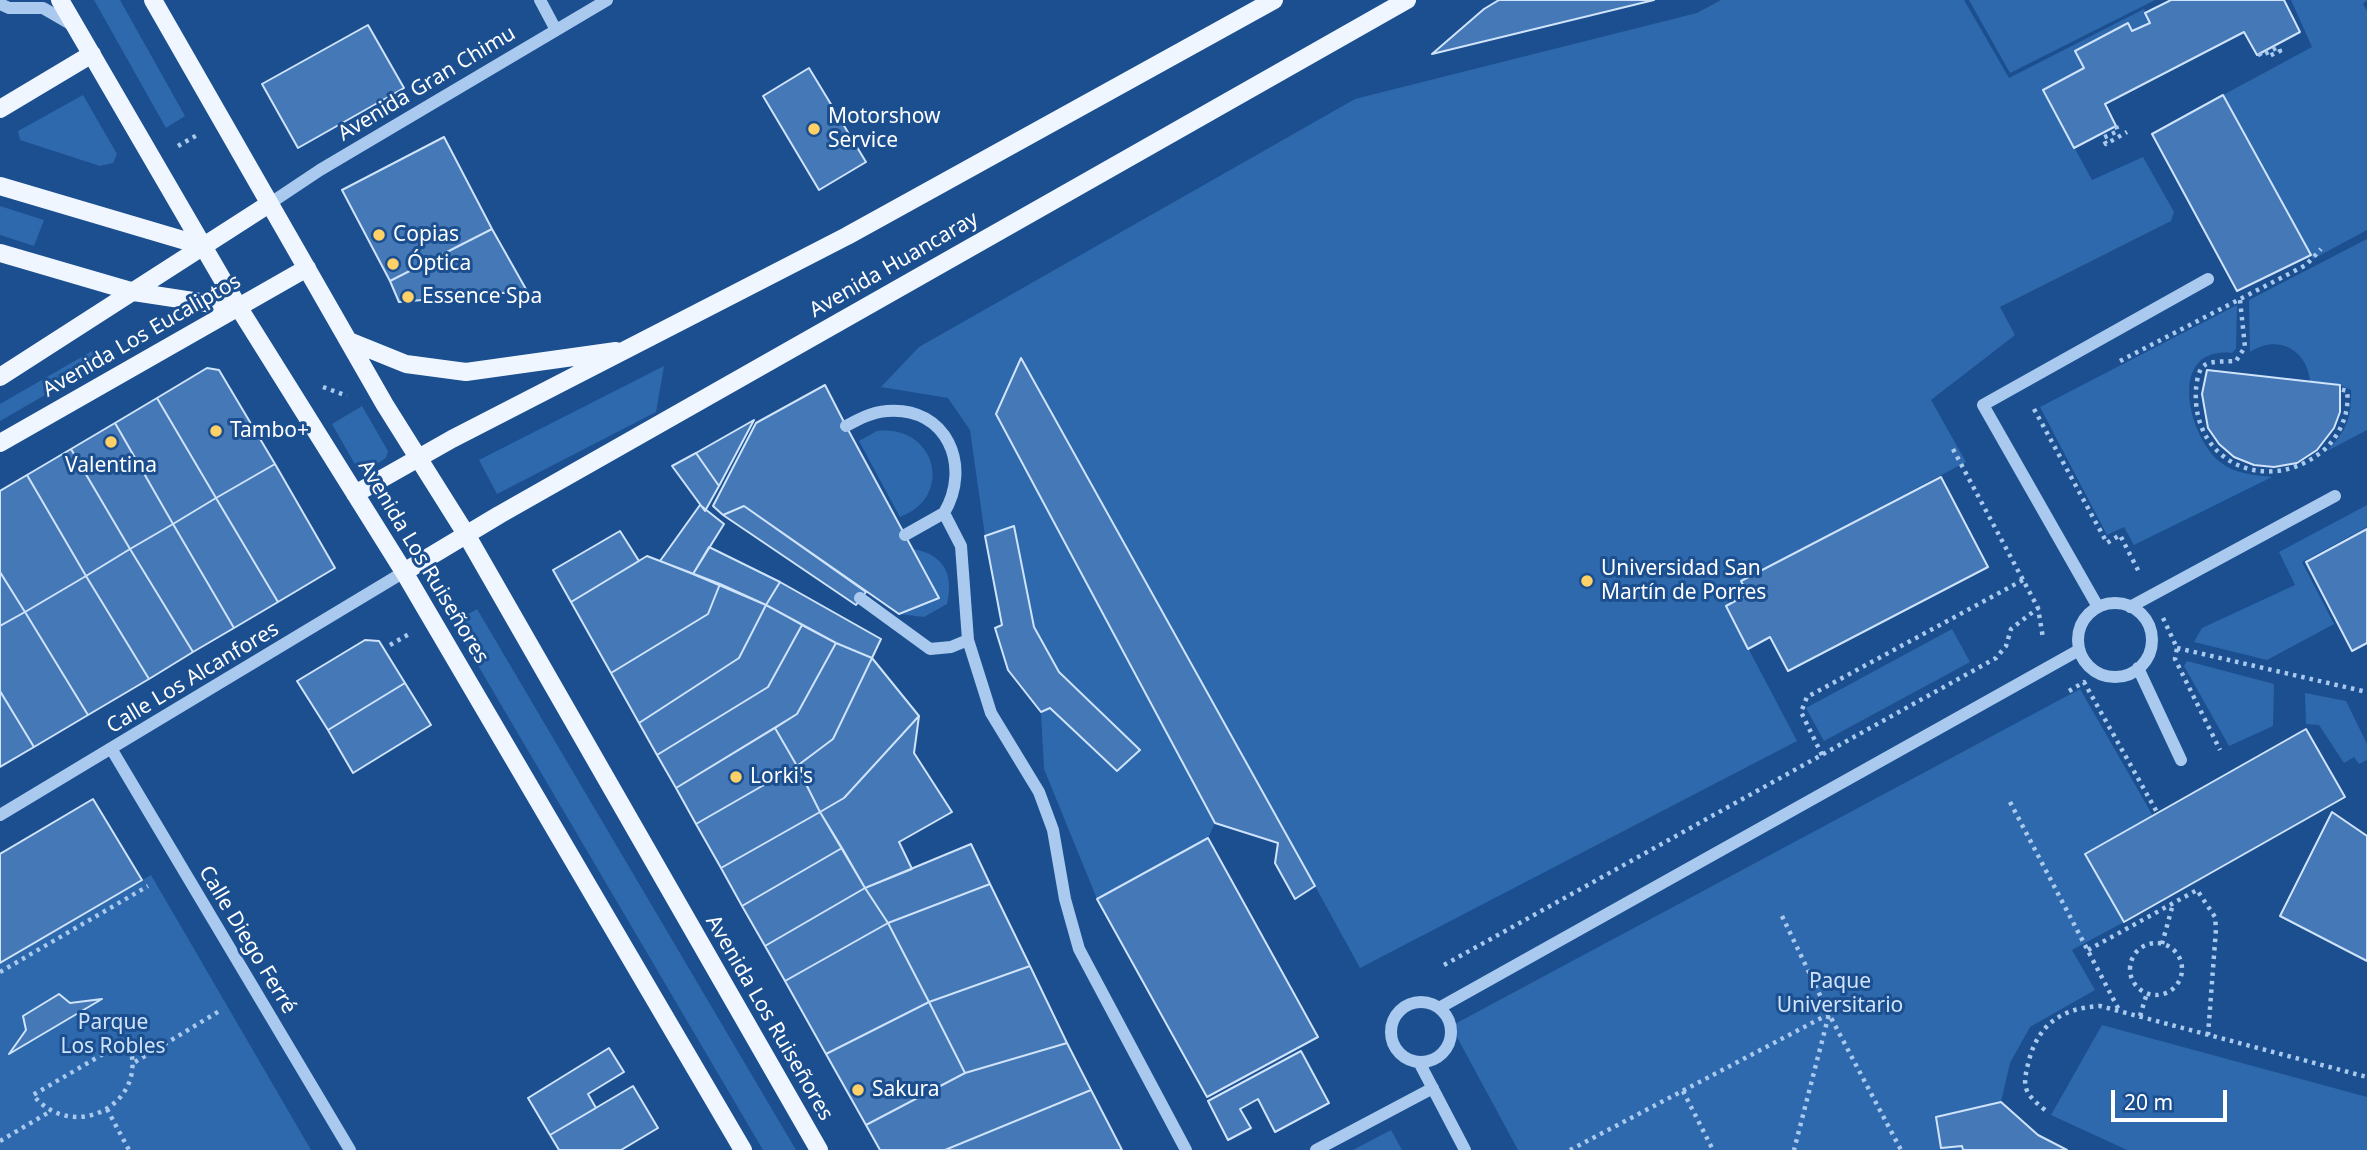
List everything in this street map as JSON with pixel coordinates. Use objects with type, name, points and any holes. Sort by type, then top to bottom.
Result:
[{"type":"main road","name":"Avenida Los Ruiseñores","points":[[60,0],[239,308],[404,572],[743,1150]]},
{"type":"main road","name":"Avenida Los Ruiseñores","points":[[153,0],[349,341],[466,534],[819,1150]]},
{"type":"main road","points":[[355,494],[418,458],[847,236],[1274,0]]},
{"type":"main road","name":"Avenida Huancaray","points":[[404,572],[466,534],[1407,0]]},
{"type":"main road","points":[[0,109],[92,54]]},
{"type":"main road","points":[[0,186],[203,246]]},
{"type":"main road","name":"Avenida Los Eucaliptos","points":[[0,377],[269,204]]},
{"type":"main road","points":[[0,253],[134,292],[239,308]]},
{"type":"main road","name":"Avenida Los Eucaliptos","points":[[0,443],[307,268]]},
{"type":"main road","points":[[349,341],[406,364],[466,372],[634,348]]},
{"type":"street","points":[[540,0],[556,30]]},
{"type":"street","name":"Avenida Gran Chimu","points":[[269,204],[320,170],[607,0]]},
{"type":"street","points":[[0,4],[9,8],[43,8],[76,27]]},
{"type":"street","points":[[2098,607],[1983,405],[2208,279]]},
{"type":"street","points":[[846,426],[885,411],[910,412],[931,422],[949,442],[957,463],[955,489],[944,513],[905,535]]},
{"type":"street","points":[[2130,607],[2335,496]]},
{"type":"street","points":[[944,513],[961,546],[968,640],[990,713],[1039,792],[1053,830],[1065,899],[1079,949],[1186,1150]]},
{"type":"street","name":"Calle Los Alcanfores","points":[[0,815],[404,572]]},
{"type":"street","points":[[860,598],[930,649],[951,647],[968,640]]},
{"type":"street","points":[[2109,603],[2130,607],[2142,615],[2152,636],[2151,649],[2138,668],[2129,675],[2105,676],[2093,671],[2079,650],[2077,637],[2081,625],[2098,607],[2109,603]]},
{"type":"street","points":[[1439,1008],[2079,650]]},
{"type":"street","points":[[2138,668],[2181,760]]},
{"type":"street","name":"Calle Diego Ferré","points":[[112,750],[350,1150]]},
{"type":"street","points":[[1419,1062],[1434,1059],[1448,1044],[1450,1025],[1439,1008],[1429,1003],[1409,1004],[1395,1016],[1391,1035],[1398,1051],[1419,1062],[1465,1150]]},
{"type":"street","points":[[1316,1150],[1433,1088]]},
{"type":"path","points":[[2259,53],[2261,56],[2278,47],[2280,51],[2267,57]]},
{"type":"path","points":[[2116,126],[2118,131],[2103,138],[2106,144],[2127,132]]},
{"type":"path","points":[[178,146],[208,129]]},
{"type":"path","points":[[2098,341],[2109,358],[2125,359],[2306,265],[2321,249]]},
{"type":"path","points":[[2240,300],[2245,347],[2236,361],[2209,362],[2202,366],[2197,380],[2199,419],[2206,440],[2218,452],[2234,464],[2276,473],[2312,460],[2331,443],[2343,423],[2348,401],[2347,391],[2340,389]]},
{"type":"path","points":[[318,385],[355,399]]},
{"type":"path","points":[[2034,409],[2107,543],[2120,535],[2142,578]]},
{"type":"path","points":[[1953,449],[2038,608],[2043,638]]},
{"type":"path","points":[[1822,755],[1801,712],[1807,697],[2023,580]]},
{"type":"path","points":[[1444,965],[1996,658],[2006,646],[2011,629],[2038,608]]},
{"type":"path","points":[[2160,611],[2177,648],[2175,659],[2220,750]]},
{"type":"path","points":[[390,645],[412,632]]},
{"type":"path","points":[[2177,648],[2367,692]]},
{"type":"path","points":[[2069,691],[2084,682],[2158,814]]},
{"type":"path","points":[[2010,802],[2119,1011]]},
{"type":"path","points":[[0,972],[148,886]]},
{"type":"path","points":[[2088,950],[2197,890],[2215,917],[2208,1035]]},
{"type":"path","points":[[2162,944],[2174,903]]},
{"type":"path","points":[[1782,916],[1829,1014],[1901,1150]]},
{"type":"path","points":[[2162,944],[2169,947],[2180,959],[2181,976],[2172,989],[2156,994],[2147,993],[2134,982],[2131,974],[2133,957],[2144,945],[2162,944]]},
{"type":"path","points":[[2140,1016],[2147,993]]},
{"type":"path","points":[[2045,1110],[2029,1097],[2024,1087],[2038,1033],[2072,1010],[2100,1006],[2367,1077]]},
{"type":"path","points":[[135,1062],[221,1010]]},
{"type":"path","points":[[1570,1150],[1829,1014]]},
{"type":"path","points":[[1794,1150],[1829,1014]]},
{"type":"path","points":[[127,1040],[135,1062],[125,1091],[107,1109],[87,1117],[64,1117],[46,1108],[33,1095],[127,1040]]},
{"type":"path","points":[[1683,1091],[1713,1150]]},
{"type":"path","points":[[107,1109],[129,1150]]},
{"type":"path","points":[[0,1141],[51,1111]]},
{"type":"green space","points":[[94,0],[120,0],[185,116],[166,128]]},
{"type":"green space","points":[[1721,0],[1964,0],[2009,78],[2144,9],[2150,23],[2132,31],[2128,24],[2076,52],[2084,68],[2043,90],[2092,180],[2143,157],[2174,212],[2171,221],[2000,307],[2015,335],[1931,400],[1966,462],[1742,580],[1748,594],[1726,606],[1797,741],[1360,968],[1315,886],[997,414],[1215,823],[1208,838],[1097,899],[1044,769],[1041,712],[1050,708],[1140,749],[1059,672],[1034,627],[1014,527],[985,536],[970,430],[948,398],[881,387],[919,347],[1355,99],[1697,13]]},
{"type":"green space","points":[[1969,0],[2155,0],[2010,73]]},
{"type":"green space","points":[[2291,0],[2367,0],[2363,4],[2367,11],[2367,230],[2313,259],[2223,95],[2312,47]]},
{"type":"green space","points":[[83,95],[117,154],[113,163],[100,166],[20,140],[18,131]]},
{"type":"green space","points":[[0,206],[44,220],[34,246],[0,235]]},
{"type":"green space","points":[[2367,239],[2367,430],[2327,451],[2346,424],[2351,390],[2340,385],[2310,381],[2303,360],[2289,348],[2270,344],[2250,352],[2249,300]]},
{"type":"green space","points":[[2237,305],[2236,349],[2232,353],[2211,355],[2198,363],[2191,377],[2189,395],[2192,414],[2208,449],[2220,462],[2238,471],[2272,477],[2134,545],[2124,527],[2107,535],[2040,407]]},
{"type":"green space","points":[[92,351],[111,357],[0,421],[0,404]]},
{"type":"green space","points":[[664,366],[656,412],[497,494],[479,460]]},
{"type":"green space","points":[[362,406],[388,451],[386,458],[364,472],[356,466],[332,424]]},
{"type":"green space","points":[[877,431],[897,432],[913,439],[925,450],[931,464],[932,479],[928,494],[917,507],[900,517],[859,441]]},
{"type":"green space","points":[[2367,505],[2367,527],[2302,562],[2334,624],[2267,660],[2194,642],[2202,628],[2295,585],[2279,552]]},
{"type":"green space","points":[[912,549],[932,555],[939,561],[949,583],[947,604],[924,617],[899,614],[939,598]]},
{"type":"green space","points":[[477,609],[796,1150],[763,1150],[453,623]]},
{"type":"green space","points":[[1952,629],[1970,662],[1824,741],[1806,708]]},
{"type":"green space","points":[[2187,661],[2274,684],[2273,726],[2229,746],[2184,666]]},
{"type":"green space","name":"Paque Universitario","points":[[2080,689],[2153,816],[2086,854],[2124,922],[2072,950],[2095,990],[2030,1027],[2010,1063],[2001,1102],[1936,1117],[1941,1148],[1962,1146],[1963,1150],[1518,1150],[1451,1026]]},
{"type":"green space","points":[[2305,693],[2346,701],[2367,744],[2367,760],[2359,764],[2354,757],[2344,763],[2319,725],[2306,724]]},
{"type":"green space","name":"Parque Los Robles","points":[[151,875],[311,1150],[0,1150],[0,964]]},
{"type":"green space","points":[[2102,1025],[2367,1097],[2367,1150],[2127,1150],[2051,1115]]},
{"type":"green space","points":[[1391,1130],[1402,1150],[1353,1150]]},
{"type":"building","points":[[1499,0],[1654,0],[1432,54],[1484,9]]},
{"type":"building","points":[[2171,0],[2284,0],[2300,32],[2257,55],[2244,32],[2105,104],[2116,126],[2074,148],[2043,90],[2084,68],[2075,51],[2128,23],[2132,31],[2150,23],[2145,13]]},
{"type":"building","points":[[368,25],[404,88],[298,148],[262,84]]},
{"type":"building","name":"Motorshow Service","points":[[809,68],[866,162],[819,190],[763,96]]},
{"type":"building","points":[[2223,95],[2311,255],[2237,291],[2152,134]]},
{"type":"building","points":[[444,137],[492,229],[390,281],[342,190]]},
{"type":"building","points":[[492,229],[527,291],[399,302],[390,281]]},
{"type":"building","points":[[1021,358],[1315,886],[1295,899],[1275,863],[1278,843],[1215,823],[996,414]]},
{"type":"building","name":"Tambo+","points":[[207,368],[219,370],[275,464],[216,498],[157,398]]},
{"type":"building","points":[[2207,370],[2340,385],[2340,412],[2334,428],[2317,450],[2297,463],[2274,467],[2254,465],[2234,457],[2219,444],[2208,428],[2202,394]]},
{"type":"building","points":[[825,385],[939,598],[899,614],[744,506],[723,515],[713,506],[756,423]]},
{"type":"building","points":[[157,398],[216,498],[173,524],[115,423]]},
{"type":"building","points":[[754,420],[719,486],[696,453]]},
{"type":"building","points":[[115,423],[173,524],[130,549],[71,449]]},
{"type":"building","points":[[71,449],[130,549],[86,576],[27,475]]},
{"type":"building","points":[[696,453],[719,486],[705,511],[672,466]]},
{"type":"building","points":[[275,464],[335,568],[278,602],[216,498]]},
{"type":"building","points":[[27,475],[86,576],[25,612],[0,572],[0,491]]},
{"type":"building","points":[[1941,477],[1988,567],[1788,671],[1770,637],[1748,649],[1726,606],[1748,594],[1741,581]]},
{"type":"building","points":[[216,498],[278,602],[234,628],[173,524]]},
{"type":"building","points":[[700,505],[724,524],[693,574],[660,561]]},
{"type":"building","points":[[744,506],[866,592],[856,605],[723,515]]},
{"type":"building","points":[[173,524],[234,628],[193,652],[130,549]]},
{"type":"building","points":[[1014,526],[1034,627],[1059,672],[1140,750],[1117,771],[1050,708],[1041,712],[1008,670],[995,628],[1002,625],[985,536]]},
{"type":"building","points":[[2367,529],[2367,643],[2352,651],[2306,562]]},
{"type":"building","points":[[620,531],[639,561],[571,602],[553,570]]},
{"type":"building","points":[[709,547],[780,582],[766,605],[693,574]]},
{"type":"building","points":[[130,549],[193,652],[149,679],[86,576]]},
{"type":"building","points":[[647,556],[720,584],[708,614],[611,673],[571,602]]},
{"type":"building","points":[[0,572],[25,612],[0,626]]},
{"type":"building","points":[[86,576],[149,679],[88,715],[25,612]]},
{"type":"building","points":[[780,582],[881,639],[872,658],[836,643],[766,605]]},
{"type":"building","points":[[720,584],[766,605],[739,658],[639,723],[611,673],[708,614]]},
{"type":"building","points":[[766,605],[802,625],[768,687],[657,755],[639,723],[739,658]]},
{"type":"building","points":[[25,612],[88,715],[34,747],[0,691],[0,626]]},
{"type":"building","points":[[802,625],[836,643],[797,714],[676,788],[657,755],[768,687]]},
{"type":"building","points":[[365,640],[379,641],[405,683],[328,730],[297,681]]},
{"type":"building","points":[[836,643],[872,658],[833,739],[797,766],[775,728],[797,714]]},
{"type":"building","points":[[872,658],[919,716],[844,798],[820,812],[797,766],[833,739]]},
{"type":"building","points":[[405,683],[431,725],[353,773],[328,730]]},
{"type":"building","points":[[0,691],[34,747],[0,767]]},
{"type":"building","points":[[919,716],[914,753],[952,812],[899,842],[912,869],[865,888],[820,812],[844,798]]},
{"type":"building","name":"Lorki's","points":[[775,728],[797,766],[696,824],[676,788]]},
{"type":"building","points":[[2306,729],[2345,797],[2124,922],[2085,854]]},
{"type":"building","points":[[797,766],[820,812],[721,868],[696,824]]},
{"type":"building","points":[[93,799],[142,880],[0,963],[0,854]]},
{"type":"building","points":[[820,812],[842,848],[742,906],[721,868]]},
{"type":"building","points":[[2332,812],[2367,836],[2367,961],[2280,916]]},
{"type":"building","points":[[1208,838],[1318,1037],[1207,1097],[1097,899]]},
{"type":"building","points":[[971,844],[990,884],[888,923],[865,888]]},
{"type":"building","points":[[842,848],[865,888],[765,946],[742,906]]},
{"type":"building","points":[[990,884],[1030,966],[929,1002],[888,923]]},
{"type":"building","points":[[865,888],[888,923],[785,981],[765,946]]},
{"type":"building","points":[[888,923],[929,1002],[826,1054],[785,981]]},
{"type":"building","points":[[1030,966],[1067,1043],[965,1073],[929,1002]]},
{"type":"building","points":[[59,994],[70,1003],[102,999],[9,1054],[26,1030],[23,1016]]},
{"type":"building","points":[[929,1002],[965,1073],[866,1125],[826,1054]]},
{"type":"building","points":[[1067,1043],[1091,1090],[945,1150],[880,1150],[866,1125],[965,1073]]},
{"type":"building","points":[[609,1048],[624,1072],[588,1094],[596,1108],[550,1135],[528,1098]]},
{"type":"building","points":[[1301,1051],[1329,1103],[1275,1132],[1258,1099],[1240,1109],[1251,1128],[1228,1140],[1208,1101]]},
{"type":"building","points":[[633,1086],[658,1128],[621,1150],[559,1150],[550,1135]]},
{"type":"building","points":[[1091,1090],[1122,1150],[945,1150]]},
{"type":"building","points":[[2001,1102],[2038,1135],[2067,1150],[1963,1150],[1962,1146],[1941,1148],[1936,1117]]},
{"type":"place","name":"Motorshow Service","points":[[814,129]]},
{"type":"place","name":"Copias","points":[[379,235]]},
{"type":"place","name":"Óptica","points":[[393,264]]},
{"type":"place","name":"Essence Spa","points":[[408,297]]},
{"type":"place","name":"Tambo+","points":[[216,431]]},
{"type":"place","name":"Valentina","points":[[111,442]]},
{"type":"place","name":"Universidad San Martín de Porres","points":[[1587,581]]},
{"type":"place","name":"Lorki's","points":[[736,777]]},
{"type":"place","name":"Sakura","points":[[858,1090]]}]
